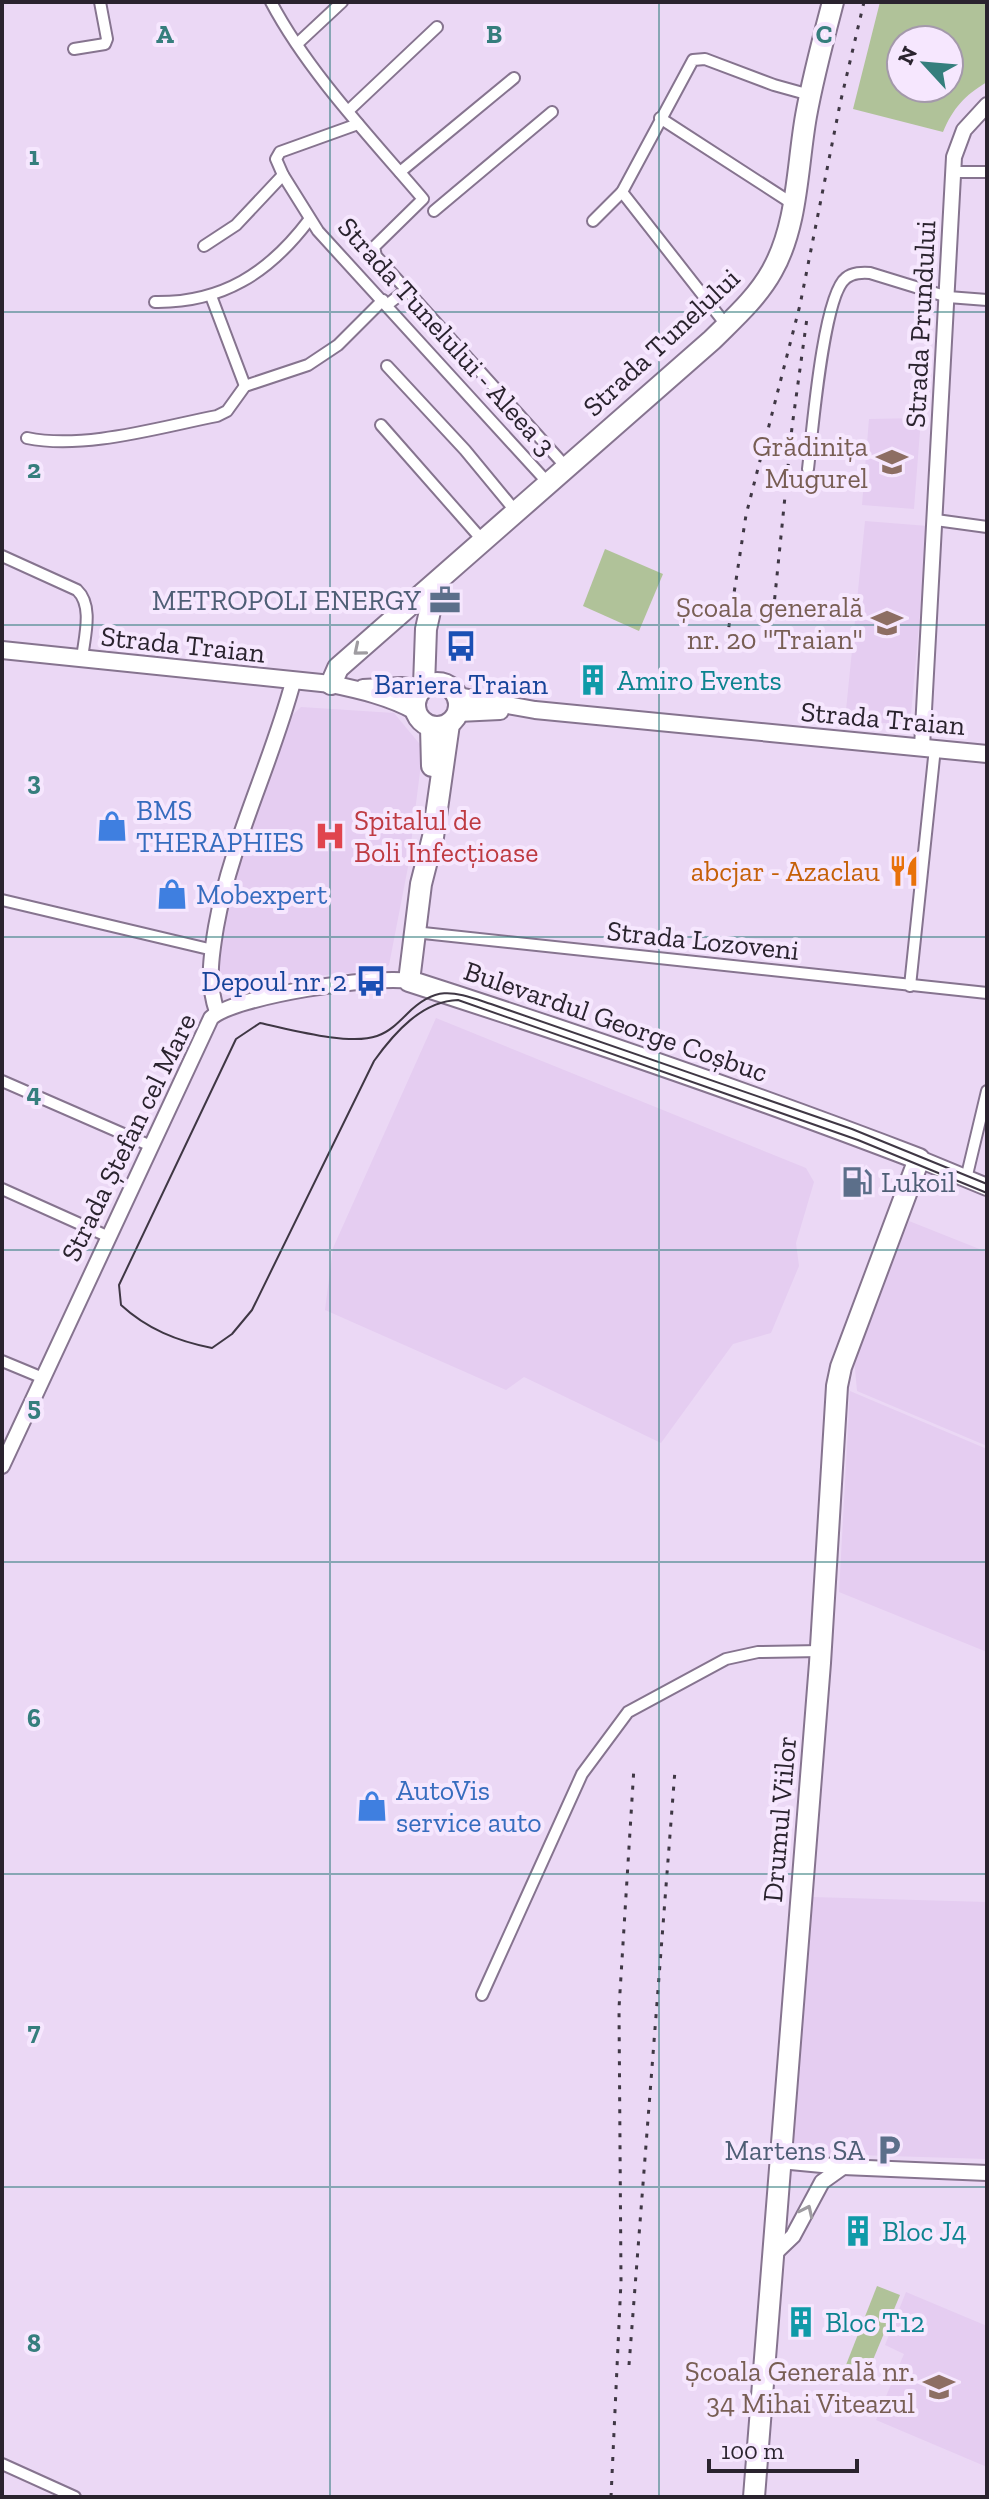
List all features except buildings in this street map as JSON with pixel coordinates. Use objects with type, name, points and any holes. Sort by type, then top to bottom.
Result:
[{"type":"highway","name":"Strada Tunelului","points":[[331,684],[338,668],[727,326],[771,273],[785,240],[810,95],[833,2]]},
{"type":"highway","points":[[429,686],[426,660],[428,614],[436,584]]},
{"type":"highway","points":[[409,981],[433,755],[449,715],[451,686],[429,686],[416,696],[415,711],[421,721],[449,715]]},
{"type":"highway","name":"Bulevardul George Coșbuc","points":[[409,981],[601,1043],[919,1159]]},
{"type":"highway","name":"Drumul Viilor","points":[[754,2497],[821,1651],[837,1386],[841,1367],[919,1159]]},
{"type":"main road","name":"Strada Traian","points":[[2,650],[331,684],[358,689],[401,703],[415,711]]},
{"type":"main road","name":"Strada Traian","points":[[358,689],[429,686]]},
{"type":"main road","name":"Strada Traian","points":[[449,715],[535,710],[987,754]]},
{"type":"main road","name":"Bulevardul George Coșbuc","points":[[919,1159],[987,1187]]},
{"type":"street","points":[[74,49],[105,44],[107,39],[100,2]]},
{"type":"street","points":[[271,2],[297,44],[358,124],[423,199],[374,247],[373,252],[567,468]]},
{"type":"street","points":[[297,44],[342,2]]},
{"type":"street","points":[[348,111],[437,27]]},
{"type":"street","points":[[593,221],[622,192],[689,64],[697,58],[810,95]]},
{"type":"street","points":[[400,172],[514,78]]},
{"type":"street","name":"Strada Prundului","points":[[910,986],[928,748],[954,157],[964,130],[987,105]]},
{"type":"street","points":[[434,211],[552,112]]},
{"type":"street","points":[[660,118],[793,204]]},
{"type":"street","points":[[204,246],[236,225],[283,175],[276,159],[280,152],[358,124]]},
{"type":"street","points":[[953,172],[987,172]]},
{"type":"street","name":"Strada Tunelului - Aleea 3","points":[[283,175],[309,220],[549,484]]},
{"type":"street","points":[[622,192],[727,326]]},
{"type":"street","points":[[155,302],[179,302],[211,296],[264,267],[284,251],[309,220]]},
{"type":"street","points":[[808,469],[827,321],[835,294],[846,278],[862,272],[870,273],[948,297],[987,300]]},
{"type":"street","points":[[27,438],[39,441],[88,441],[217,416],[227,411],[245,386],[308,365],[338,345],[385,303],[406,290]]},
{"type":"street","points":[[211,296],[245,386]]},
{"type":"street","points":[[387,366],[465,450],[517,513]]},
{"type":"street","points":[[381,425],[484,542]]},
{"type":"street","points":[[936,520],[987,527]]},
{"type":"street","points":[[2,556],[83,595],[87,613],[82,659]]},
{"type":"street","name":"Strada Ștefan cel Mare","points":[[2,1466],[204,1030],[217,1012],[210,988],[213,950],[229,865],[285,713],[293,682]]},
{"type":"street","points":[[2,900],[213,950]]},
{"type":"street","name":"Strada Lozoveni","points":[[414,932],[987,993]]},
{"type":"street","name":"Bulevardul George Coșbuc","points":[[217,1012],[243,1002],[296,991],[386,979],[409,981]]},
{"type":"street","points":[[2,1081],[151,1146]]},
{"type":"street","points":[[966,1179],[987,1091]]},
{"type":"street","points":[[2,1189],[109,1237]]},
{"type":"street","points":[[2,1361],[43,1378]]},
{"type":"street","points":[[482,1995],[582,1774],[628,1712],[726,1659],[758,1652],[821,1651]]},
{"type":"street","points":[[780,2161],[987,2173]]},
{"type":"street","points":[[771,2257],[793,2236],[822,2182],[843,2167]]},
{"type":"street","points":[[2,2464],[75,2497]]},
{"type":"shaded area","name":"Grădinița Mugurel","points":[[921,418],[914,509],[862,505],[869,419]]},
{"type":"shaded area","name":"Școala generală nr. 20 \"Traian\"","points":[[865,521],[928,526],[910,725],[845,720]]},
{"type":"shaded area","name":"Spitalul de Boli Infecțioase","points":[[301,707],[394,713],[423,748],[408,867],[389,965],[381,970],[315,976],[229,990],[216,984],[234,879],[286,721]]},
{"type":"shaded area","points":[[436,1018],[806,1168],[814,1182],[796,1243],[799,1266],[771,1333],[733,1344],[661,1443],[524,1377],[506,1390],[325,1310],[333,1248]]},
{"type":"shaded area","points":[[909,1221],[987,1252],[987,1446],[857,1391],[854,1358]]},
{"type":"shaded area","points":[[850,1391],[987,1449],[987,1652],[839,1592]]},
{"type":"shaded area","name":"Martens SA","points":[[811,1897],[987,1902],[987,2159],[791,2153]]},
{"type":"shaded area","name":"Școala Generală nr. 34 Mihai Viteazul","points":[[906,2292],[987,2326],[987,2467],[876,2420],[904,2354],[885,2345]]},
{"type":"green space","points":[[880,2],[987,2],[987,82],[965,98],[965,24],[885,24],[885,104],[959,104],[943,132],[853,109]]},
{"type":"green space","points":[[605,549],[663,574],[639,631],[583,606]]},
{"type":"green space","points":[[877,2286],[900,2295],[865,2379],[844,2370]]},
{"type":"tram line","points":[[987,1184],[852,1129],[491,1004],[456,994],[437,994],[418,1004],[393,1027],[365,1039],[335,1038],[260,1023],[236,1039],[119,1285],[121,1305],[152,1327],[199,1345],[212,1348],[232,1334],[252,1310],[374,1061],[390,1040],[421,1012],[458,1000],[858,1140],[987,1193]]},
{"type":"railway","points":[[727,639],[746,515],[800,305],[840,104],[864,2]]},
{"type":"railway","points":[[771,635],[792,427],[807,318]]},
{"type":"railway","points":[[611,2497],[621,2281],[619,2008],[634,1767]]},
{"type":"railway","points":[[629,2365],[675,1770]]},
{"type":"place","name":"Grădinița Mugurel","points":[[892,462]]},
{"type":"place","name":"METROPOLI ENERGY","points":[[445,600]]},
{"type":"place","name":"Școala generală nr. 20 \"Traian\"","points":[[887,623]]},
{"type":"place","name":"Bariera Traian","points":[[461,646]]},
{"type":"place","name":"Amiro Events","points":[[593,680]]},
{"type":"place","name":"BMS THERAPHIES","points":[[112,826]]},
{"type":"place","name":"Spitalul de Boli Infecțioase","points":[[330,836]]},
{"type":"place","name":"abcjar - Azaclau","points":[[904,871]]},
{"type":"place","name":"Mobexpert","points":[[172,894]]},
{"type":"place","name":"Depoul nr. 2","points":[[371,981]]},
{"type":"place","name":"Lukoil","points":[[857,1182]]},
{"type":"place","name":"AutoVis service auto","points":[[372,1806]]},
{"type":"place","name":"Martens SA","points":[[889,2150]]},
{"type":"place","name":"Bloc J4","points":[[858,2231]]},
{"type":"place","name":"Bloc T12","points":[[801,2322]]},
{"type":"place","name":"Școala Generală nr. 34 Mihai Viteazul","points":[[939,2387]]}]
